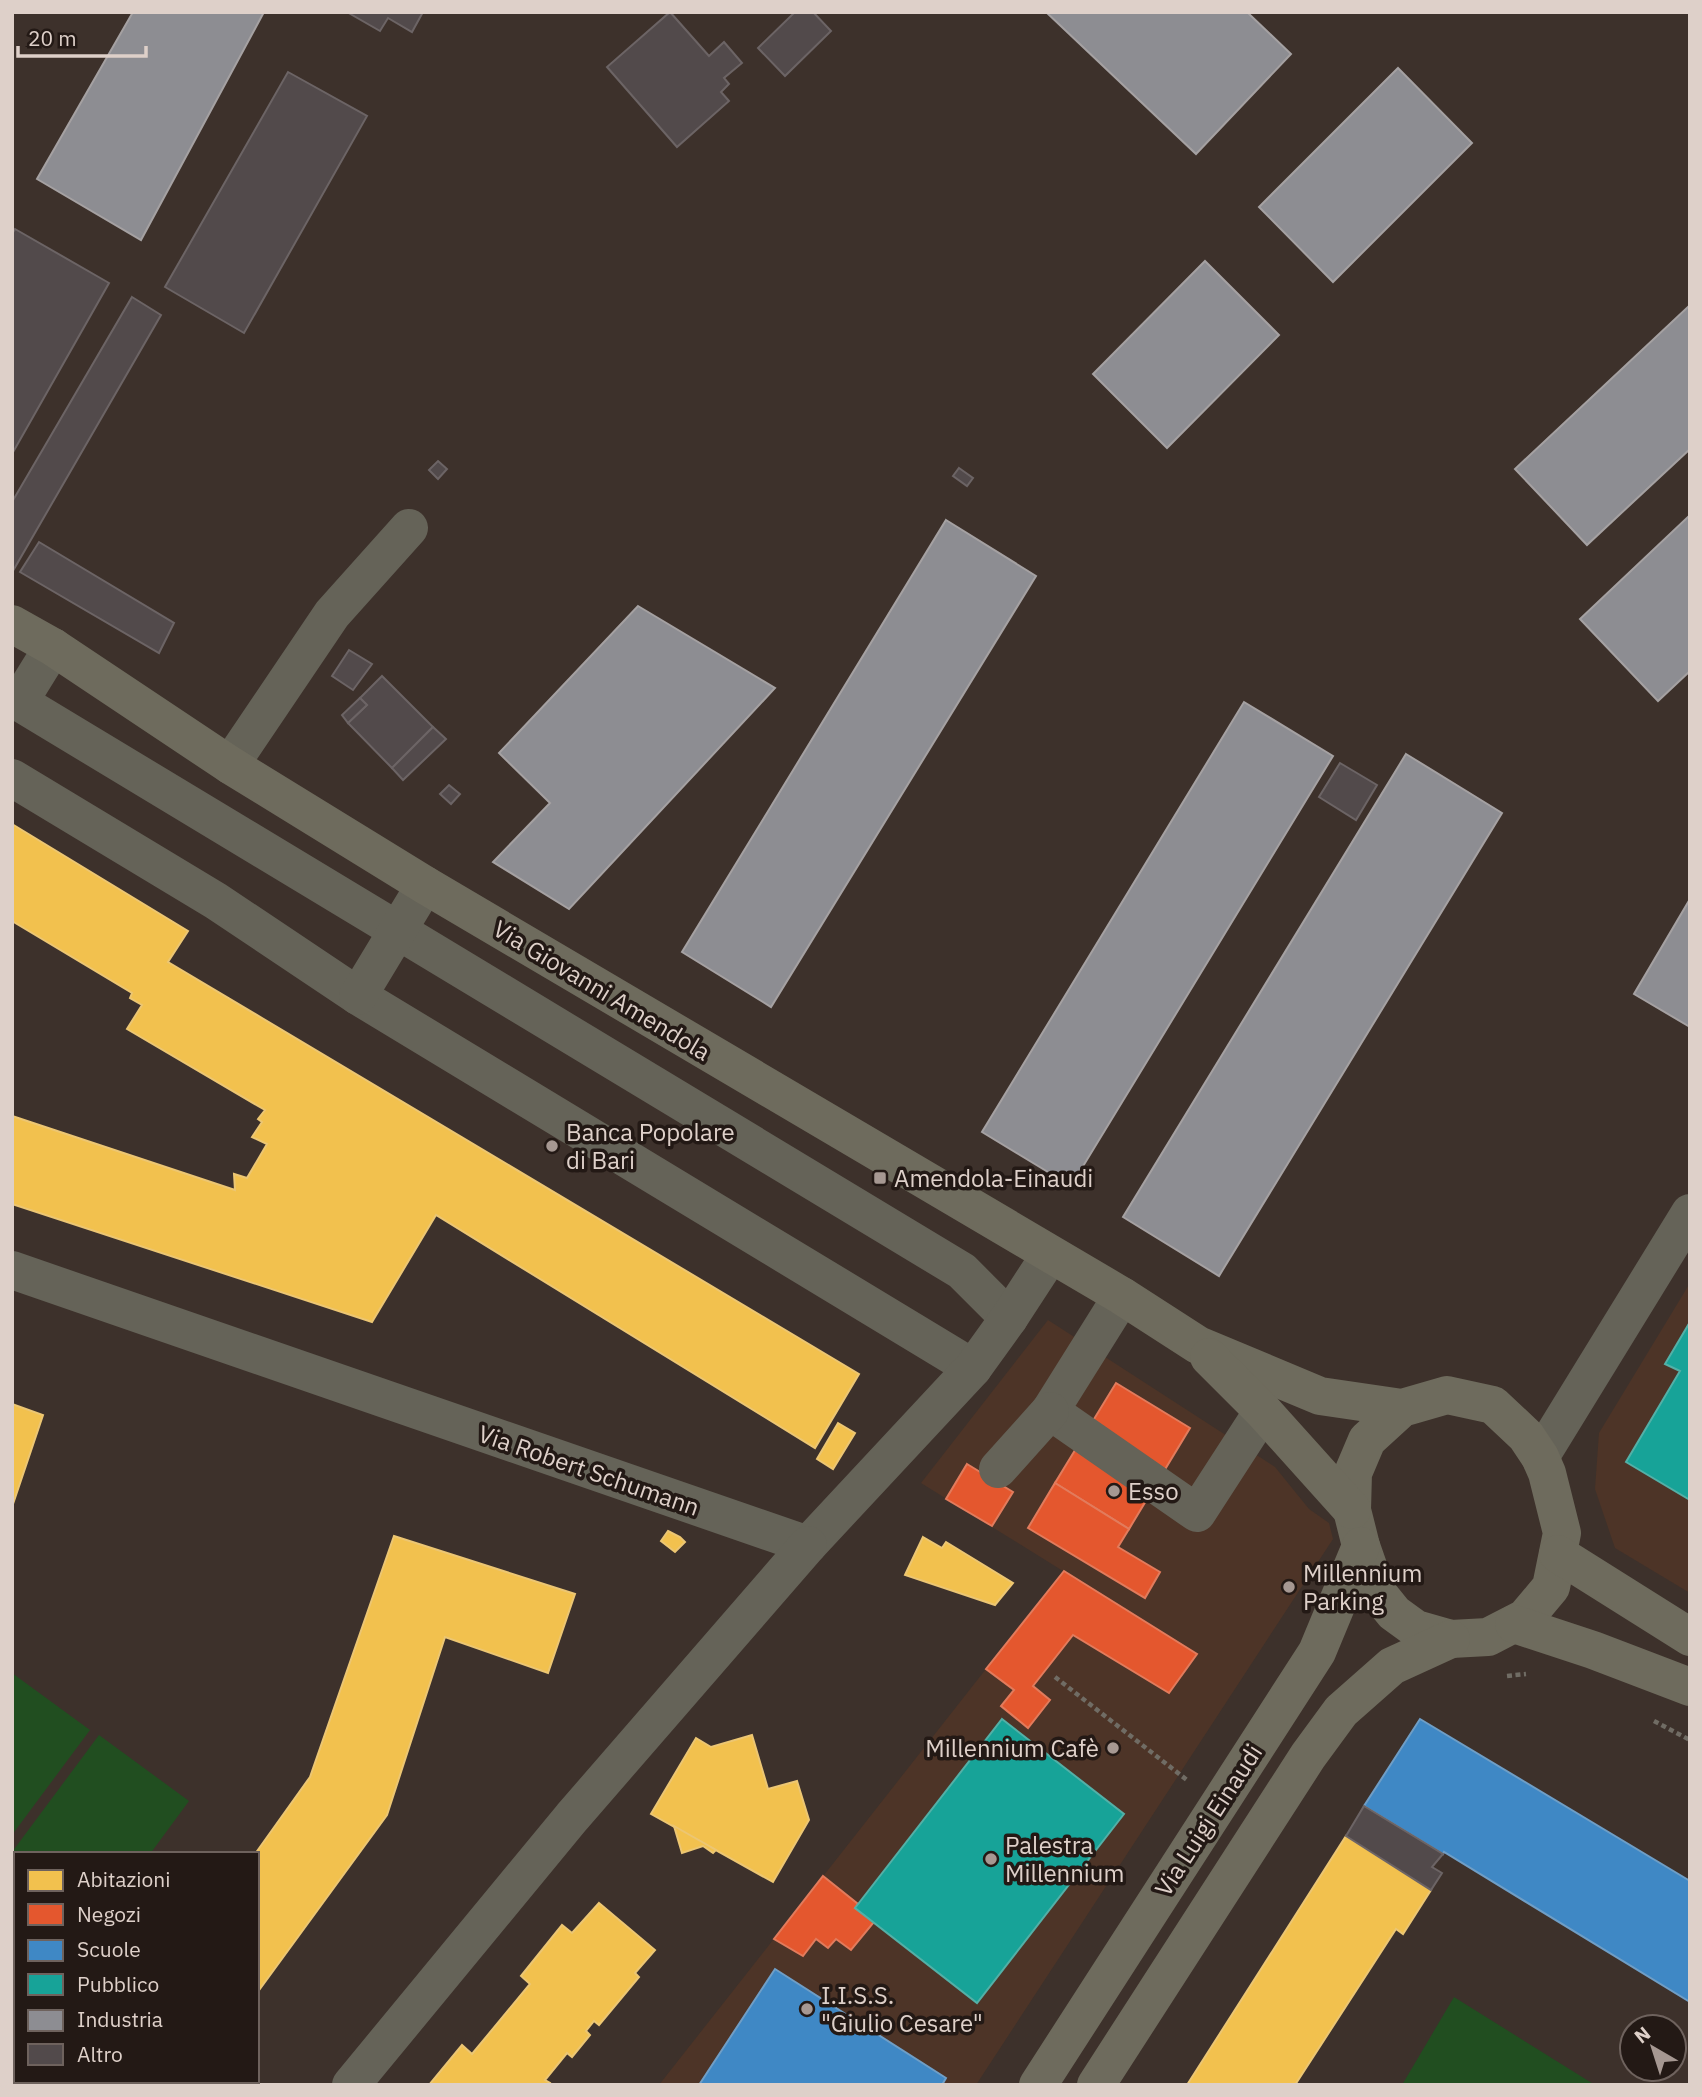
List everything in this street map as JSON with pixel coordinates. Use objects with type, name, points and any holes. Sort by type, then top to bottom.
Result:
[{"type":"main road","name":"Via Giovanni Amendola","points":[[12,624],[53,647],[230,765],[425,885],[1122,1296],[1198,1345],[1320,1396],[1402,1408],[1447,1395],[1493,1405],[1526,1436],[1540,1457],[1547,1473],[1562,1533],[1551,1587],[1525,1618],[1488,1637],[1451,1639],[1416,1629],[1394,1613],[1377,1592],[1356,1528],[1353,1473],[1367,1440],[1402,1408]]},
{"type":"main road","name":"Via Giovanni Amendola","points":[[1198,1345],[1263,1411],[1356,1528]]},
{"type":"main road","name":"Via Luigi Einaudi","points":[[1038,2085],[1317,1652],[1356,1528]]},
{"type":"main road","points":[[1558,1554],[1690,1637]]},
{"type":"main road","points":[[1514,1624],[1593,1650],[1690,1687]]},
{"type":"main road","name":"Via Luigi Einaudi","points":[[1096,2085],[1308,1756],[1341,1711],[1392,1666],[1451,1639]]},
{"type":"street","points":[[230,765],[332,614],[409,528]]},
{"type":"street","points":[[53,647],[16,707],[397,930],[962,1271],[1009,1318]]},
{"type":"street","points":[[12,778],[216,901],[358,996],[973,1368]]},
{"type":"street","points":[[358,996],[425,885]]},
{"type":"street","points":[[1540,1457],[1690,1213]]},
{"type":"street","points":[[351,2085],[572,1817],[808,1545],[973,1368],[1050,1255]]},
{"type":"street","name":"Via Robert Schumann","points":[[12,1270],[808,1545]]},
{"type":"street","points":[[998,1469],[1050,1411],[1122,1296]]},
{"type":"street","points":[[1050,1411],[1198,1513],[1263,1411]]},
{"type":"path","points":[[1506,1676],[1533,1673]]},
{"type":"path","points":[[1055,1677],[1193,1785]]},
{"type":"path","points":[[1645,1716],[1690,1740]]},
{"type":"shaded area","points":[[1690,1283],[1690,1593],[1615,1548],[1595,1489],[1599,1433]]},
{"type":"shaded area","points":[[1048,1320],[1275,1467],[1309,1509],[1329,1523],[1333,1539],[976,2085],[659,2085],[1063,1571],[921,1483]]},
{"type":"green space","points":[[12,1673],[90,1730],[12,1835]]},
{"type":"green space","points":[[99,1735],[189,1801],[151,1852],[14,1852],[14,1924],[12,1852]]},
{"type":"green space","points":[[1454,1997],[1595,2085],[1402,2085]]},
{"type":"building: Abitazioni","points":[[12,824],[188,931],[168,962],[859,1374],[815,1448],[436,1215],[372,1322],[12,1204],[12,1116],[235,1190],[234,1174],[247,1178],[267,1144],[252,1137],[262,1122],[258,1119],[265,1110],[127,1029],[142,1005],[130,998],[132,993],[12,921]]},
{"type":"building: Abitazioni","points":[[12,1404],[43,1415],[12,1507]]},
{"type":"building: Abitazioni","points":[[838,1423],[855,1433],[833,1469],[817,1459]]},
{"type":"building: Abitazioni","points":[[668,1531],[685,1542],[675,1552],[661,1541]]},
{"type":"building: Abitazioni","points":[[394,1536],[575,1594],[548,1673],[445,1637],[387,1815],[259,1990],[259,1852],[256,1852],[310,1777]]},
{"type":"building: Abitazioni","points":[[923,1537],[942,1548],[946,1542],[1013,1583],[995,1605],[905,1575]]},
{"type":"building: Abitazioni","points":[[752,1735],[768,1789],[797,1781],[809,1820],[773,1882],[651,1814],[696,1738],[711,1747]]},
{"type":"building: Abitazioni","points":[[674,1826],[716,1850],[713,1853],[703,1846],[682,1853]]},
{"type":"building: Abitazioni","points":[[1346,1836],[1431,1890],[1403,1934],[1396,1929],[1295,2085],[1187,2085]]},
{"type":"building: Abitazioni","points":[[599,1903],[655,1950],[635,1973],[639,1977],[599,2025],[594,2021],[586,2031],[590,2035],[572,2057],[567,2053],[545,2080],[549,2085],[429,2085],[462,2045],[472,2054],[530,1984],[521,1976],[562,1925],[572,1933]]},
{"type":"building: Abitazioni","points":[[12,1980],[14,2083],[132,2083],[15,2085],[12,2083]]},
{"type":"building: Abitazioni","points":[[146,2083],[192,2083],[191,2085]]},
{"type":"building: Negozi","points":[[1116,1383],[1190,1428],[1129,1529],[1055,1483]]},
{"type":"building: Negozi","points":[[967,1464],[1013,1492],[992,1526],[946,1499]]},
{"type":"building: Negozi","points":[[1055,1483],[1129,1529],[1118,1547],[1160,1572],[1145,1598],[1028,1528]]},
{"type":"building: Negozi","points":[[1064,1571],[1197,1654],[1169,1693],[1073,1635],[1033,1686],[1050,1700],[1028,1728],[1001,1706],[1014,1690],[986,1669]]},
{"type":"building: Negozi","points":[[823,1876],[858,1904],[855,1908],[874,1922],[851,1950],[836,1939],[828,1948],[816,1939],[803,1956],[774,1939]]},
{"type":"building: Scuole","points":[[1420,1719],[1690,1881],[1690,2002],[1364,1806]]},
{"type":"building: Scuole","points":[[775,1969],[946,2078],[942,2085],[699,2085]]},
{"type":"building: Pubblico","points":[[1690,1322],[1690,1500],[1626,1462],[1680,1371],[1665,1364]]},
{"type":"building: Pubblico","name":"Palestra Millennium","points":[[1002,1719],[1124,1814],[977,2003],[855,1908]]},
{"type":"building: Industria","points":[[133,12],[264,12],[141,240],[37,179]]},
{"type":"building: Industria","points":[[1046,12],[1247,12],[1291,54],[1196,154]]},
{"type":"building: Industria","points":[[1398,68],[1472,143],[1333,282],[1259,207]]},
{"type":"building: Industria","points":[[1205,261],[1279,335],[1167,448],[1093,374]]},
{"type":"building: Industria","points":[[1690,305],[1690,449],[1587,545],[1515,469]]},
{"type":"building: Industria","points":[[1690,515],[1690,671],[1658,701],[1580,619]]},
{"type":"building: Industria","points":[[946,520],[1036,576],[771,1007],[682,952]]},
{"type":"building: Industria","points":[[638,606],[775,688],[569,909],[493,862],[550,803],[499,753]]},
{"type":"building: Industria","points":[[1244,702],[1333,756],[1071,1186],[982,1132]]},
{"type":"building: Industria","points":[[1406,754],[1502,813],[1219,1276],[1123,1217]]},
{"type":"building: Industria","points":[[1690,899],[1690,1027],[1634,994]]},
{"type":"building: Altro","points":[[347,12],[423,12],[412,32],[388,18],[380,31]]},
{"type":"building: Altro","points":[[670,12],[709,56],[724,42],[742,63],[724,78],[729,84],[721,92],[729,101],[677,147],[607,67]]},
{"type":"building: Altro","points":[[795,12],[813,12],[831,31],[785,76],[758,48]]},
{"type":"building: Altro","points":[[288,72],[367,116],[244,333],[165,287]]},
{"type":"building: Altro","points":[[15,229],[109,283],[12,454],[12,234]]},
{"type":"building: Altro","points":[[132,297],[161,315],[14,569],[12,502]]},
{"type":"building: Altro","points":[[438,461],[447,469],[438,479],[429,470]]},
{"type":"building: Altro","points":[[959,468],[973,478],[967,486],[953,476]]},
{"type":"building: Altro","points":[[39,542],[174,623],[159,653],[20,572]]},
{"type":"building: Altro","points":[[349,650],[372,664],[353,690],[332,676]]},
{"type":"building: Altro","points":[[382,676],[433,727],[392,768],[348,723],[367,705],[360,698]]},
{"type":"building: Altro","points":[[360,698],[367,705],[348,723],[342,715]]},
{"type":"building: Altro","points":[[433,727],[446,739],[403,780],[392,768]]},
{"type":"building: Altro","points":[[1340,763],[1377,785],[1356,820],[1319,797]]},
{"type":"building: Altro","points":[[449,785],[460,794],[451,804],[440,794]]},
{"type":"building: Altro","points":[[1364,1806],[1443,1854],[1432,1867],[1442,1873],[1431,1890],[1346,1836]]},
{"type":"place","name":"Banca Popolare di Bari","points":[[552,1146]]},
{"type":"place","name":"Amendola-Einaudi","points":[[880,1178]]},
{"type":"place","name":"Esso","points":[[1114,1491]]},
{"type":"place","name":"Millennium Parking","points":[[1289,1587]]},
{"type":"place","name":"Millennium Cafè","points":[[1113,1748]]},
{"type":"place","name":"Palestra Millennium","points":[[991,1859]]},
{"type":"place","name":"I.I.S.S. \"Giulio Cesare\"","points":[[807,2009]]}]
